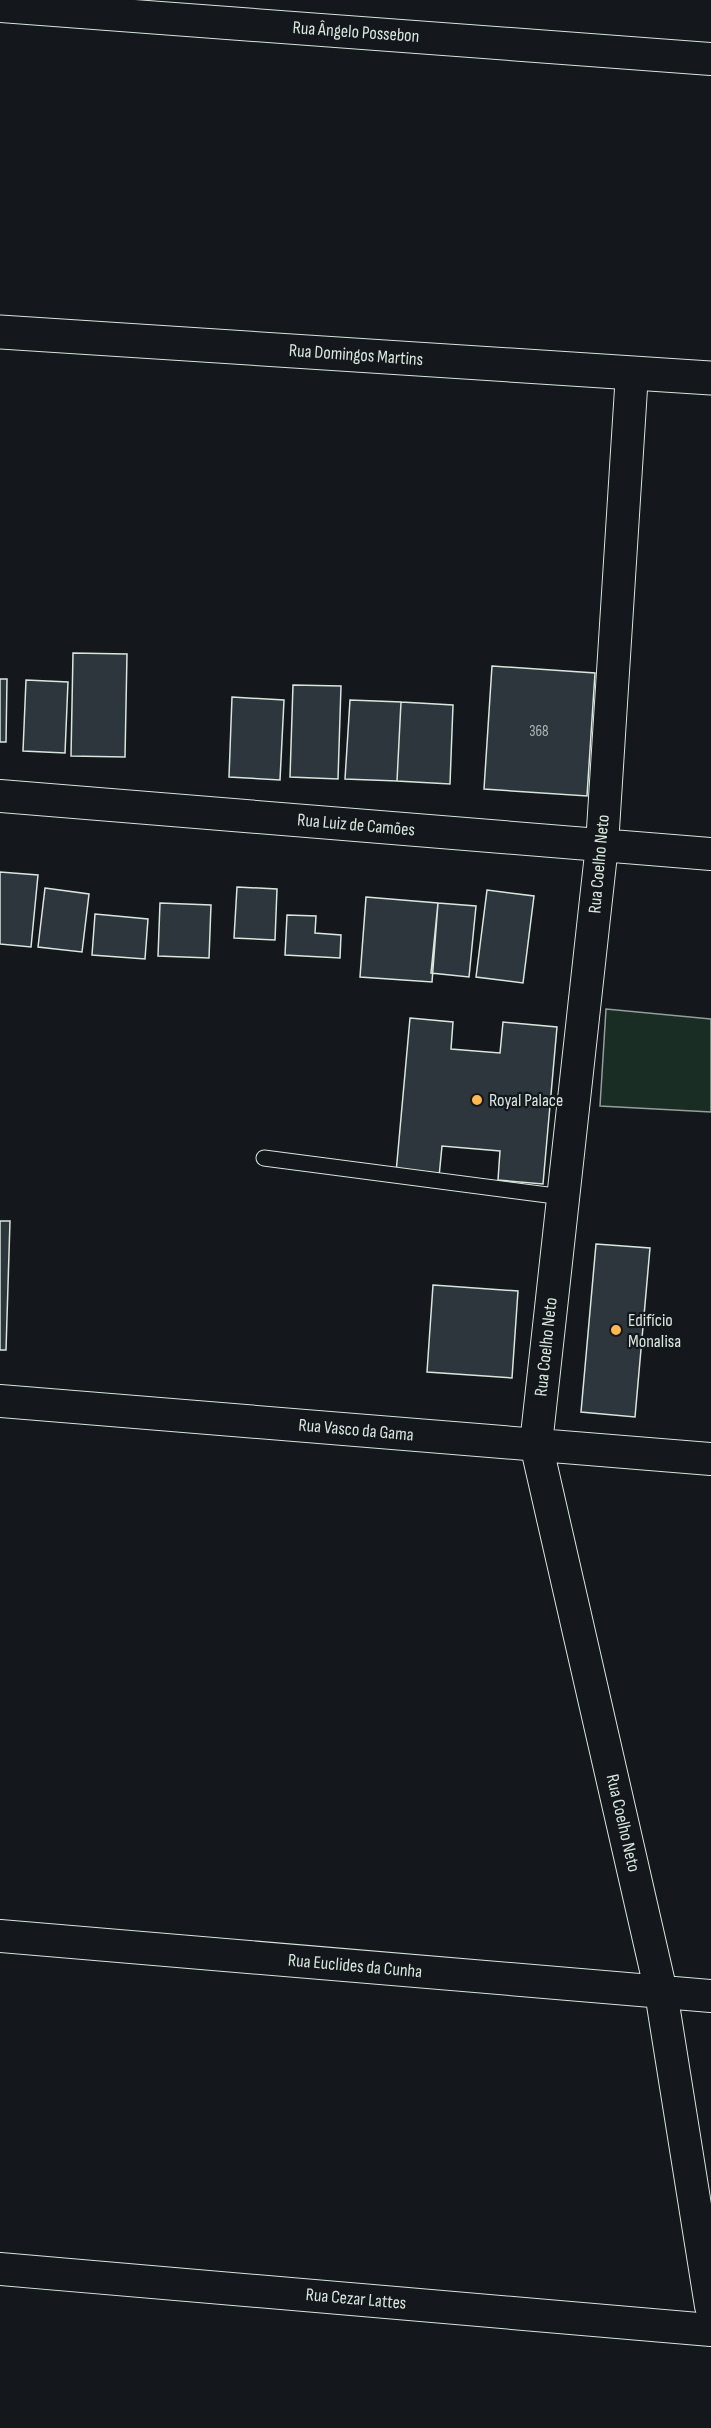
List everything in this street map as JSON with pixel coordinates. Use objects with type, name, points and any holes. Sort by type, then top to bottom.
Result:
[{"type":"street","name":"Rua Ângelo Possebon","points":[[0,6],[711,59]]},
{"type":"street","name":"Rua Domingos Martins","points":[[0,332],[711,378]]},
{"type":"street","name":"Rua Coelho Neto","points":[[633,373],[602,845],[536,1444],[661,1992],[711,2306]]},
{"type":"street","name":"Rua Luiz de Camões","points":[[0,796],[711,854]]},
{"type":"street","name":"Rua Vasco da Gama","points":[[0,1401],[711,1459]]},
{"type":"street","name":"Rua Euclides da Cunha","points":[[0,1936],[711,1996]]},
{"type":"street","name":"Rua Cezar Lattes","points":[[0,2269],[711,2330]]},
{"type":"lane","points":[[264,1158],[563,1197]]},
{"type":"green space","points":[[606,1009],[711,1019],[711,1112],[600,1106]]},
{"type":"building","points":[[73,653],[127,654],[125,757],[71,756]]},
{"type":"building","points":[[492,666],[595,673],[587,796],[484,789]]},
{"type":"building","points":[[0,679],[7,679],[6,742],[0,742]]},
{"type":"building","points":[[26,680],[68,682],[65,753],[23,751]]},
{"type":"building","points":[[293,685],[341,686],[338,779],[290,777]]},
{"type":"building","points":[[232,697],[284,700],[280,780],[229,777]]},
{"type":"building","points":[[350,700],[401,702],[397,781],[345,779]]},
{"type":"building","points":[[401,702],[453,705],[450,784],[397,781]]},
{"type":"building","points":[[0,872],[38,875],[31,947],[0,944]]},
{"type":"building","points":[[237,887],[277,889],[275,940],[234,938]]},
{"type":"building","points":[[45,888],[89,894],[82,952],[38,947]]},
{"type":"building","points":[[487,890],[534,896],[523,983],[476,977]]},
{"type":"building","points":[[366,897],[438,903],[432,982],[360,977]]},
{"type":"building","points":[[160,903],[211,905],[209,958],[158,956]]},
{"type":"building","points":[[438,903],[476,906],[469,977],[431,973]]},
{"type":"building","points":[[95,914],[148,919],[145,959],[92,955]]},
{"type":"building","points":[[287,915],[316,916],[315,933],[341,935],[340,958],[285,955]]},
{"type":"building","name":"Royal Palace","points":[[410,1018],[453,1022],[451,1049],[500,1053],[503,1022],[557,1027],[543,1184],[498,1180],[500,1151],[442,1146],[439,1177],[396,1173]]},
{"type":"building","points":[[0,1221],[10,1221],[6,1350],[0,1350]]},
{"type":"building","name":"Edifício Monalisa","points":[[596,1244],[650,1248],[635,1417],[581,1412]]},
{"type":"building","points":[[433,1285],[518,1291],[512,1378],[427,1372]]},
{"type":"place","name":"Royal Palace","points":[[477,1100]]},
{"type":"place","name":"Edifício Monalisa","points":[[616,1330]]}]
